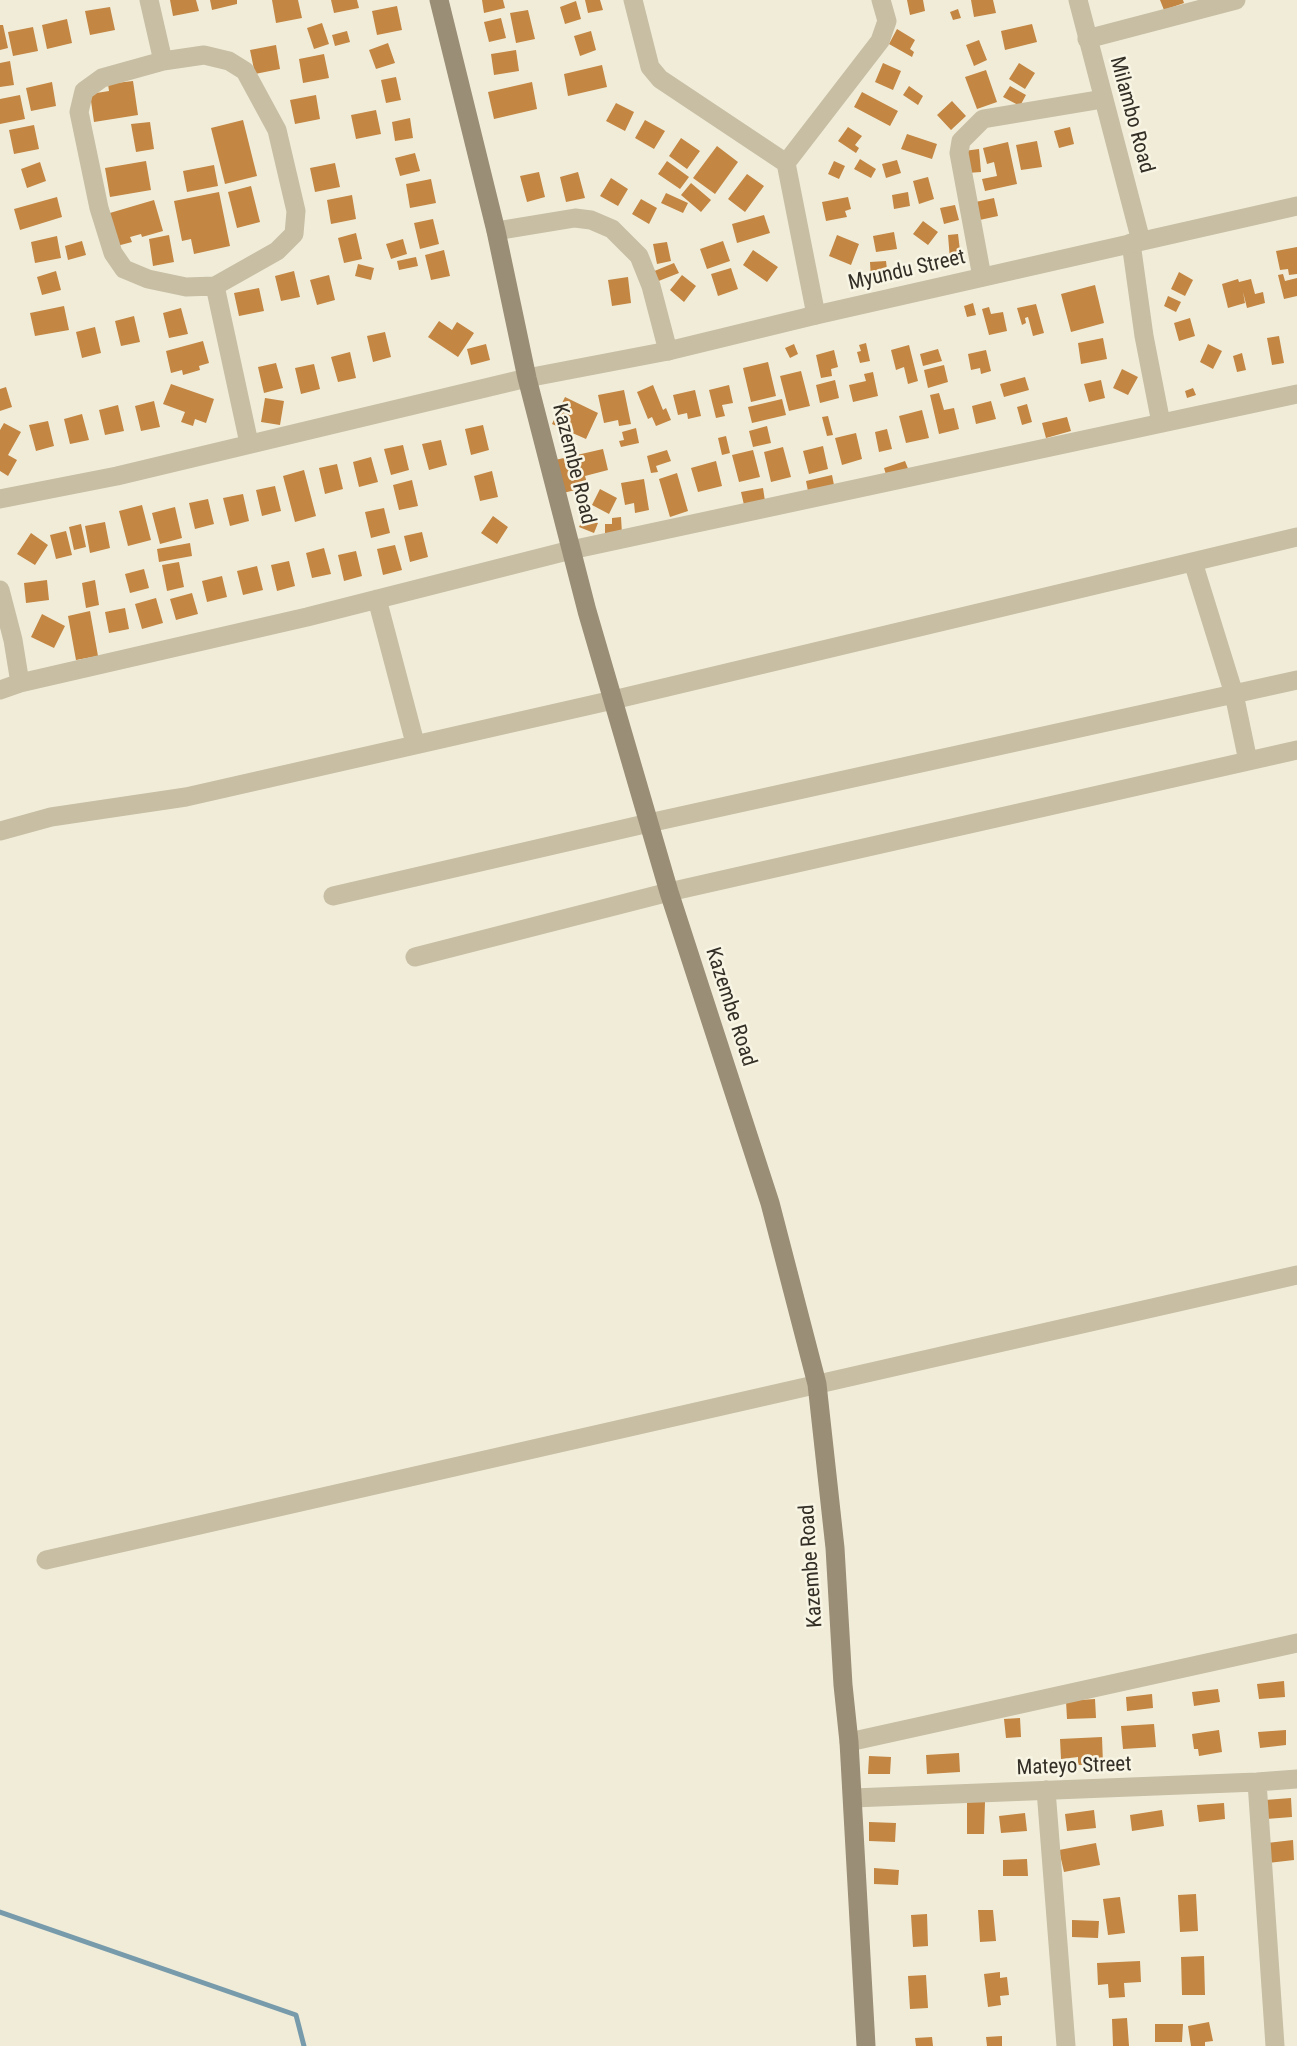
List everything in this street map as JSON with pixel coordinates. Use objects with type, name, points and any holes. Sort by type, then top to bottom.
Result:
[{"type":"main road","name":"Kazembe Road","points":[[439,0],[496,231],[527,378],[571,550],[669,892],[770,1203],[817,1384],[835,1548],[853,1798],[866,2046]]},
{"type":"street","points":[[149,0],[163,61]]},
{"type":"street","points":[[633,0],[649,67],[660,79],[786,163],[816,315]]},
{"type":"street","points":[[786,163],[880,41],[887,21],[881,0]]},
{"type":"street","name":"Milambo Road","points":[[1078,0],[1136,242],[1144,336],[1161,423]]},
{"type":"street","points":[[1087,39],[1236,0]]},
{"type":"street","points":[[204,55],[229,61],[245,71],[277,130],[296,211],[294,234],[277,251],[215,286],[186,287],[148,279],[124,270],[113,253],[99,208],[79,112],[85,91],[102,78],[163,61],[204,55]]},
{"type":"street","points":[[982,277],[959,153],[961,141],[982,119],[1103,99]]},
{"type":"street","name":"Myundu Street","points":[[0,499],[117,476],[527,378],[668,351],[1297,206]]},
{"type":"street","points":[[496,231],[575,218],[592,220],[612,229],[639,256],[651,286],[668,351]]},
{"type":"street","points":[[215,286],[249,443]]},
{"type":"street","points":[[0,690],[571,550],[1297,394]]},
{"type":"street","points":[[0,831],[51,817],[186,797],[612,700],[1297,537]]},
{"type":"street","points":[[1193,562],[1234,694],[1248,761]]},
{"type":"street","points":[[0,590],[13,640],[20,683]]},
{"type":"street","points":[[377,599],[415,743]]},
{"type":"street","points":[[333,896],[649,823],[1297,680]]},
{"type":"street","points":[[415,957],[669,892],[1297,750]]},
{"type":"street","points":[[46,1560],[1297,1275]]},
{"type":"street","points":[[849,1742],[1297,1643]]},
{"type":"street","name":"Mateyo Street","points":[[853,1798],[1257,1783],[1297,1779]]},
{"type":"street","points":[[1257,1783],[1275,2046]]},
{"type":"street","points":[[1046,1790],[1066,2046]]},
{"type":"building","points":[[170,0],[196,0],[199,11],[173,16]]},
{"type":"building","points":[[210,0],[237,0],[237,4],[212,10]]},
{"type":"building","points":[[272,0],[298,0],[302,18],[276,23]]},
{"type":"building","points":[[331,0],[357,0],[359,8],[334,13]]},
{"type":"building","points":[[482,0],[503,0],[505,8],[484,13]]},
{"type":"building","points":[[585,0],[600,0],[603,10],[588,13]]},
{"type":"building","points":[[907,0],[923,0],[925,11],[910,15]]},
{"type":"building","points":[[971,0],[993,0],[996,13],[974,17]]},
{"type":"building","points":[[1160,0],[1183,0],[1184,3],[1164,10]]},
{"type":"building","points":[[576,1],[581,19],[565,24],[560,7]]},
{"type":"building","points":[[397,6],[402,30],[377,35],[372,11]]},
{"type":"building","points":[[110,7],[115,30],[90,35],[85,11]]},
{"type":"building","points":[[958,9],[961,18],[953,20],[950,12]]},
{"type":"building","points":[[528,10],[535,39],[516,43],[510,13]]},
{"type":"building","points":[[501,18],[506,38],[489,42],[484,22]]},
{"type":"building","points":[[67,19],[72,43],[47,49],[42,25]]},
{"type":"building","points":[[322,23],[329,44],[314,49],[307,28]]},
{"type":"building","points":[[1032,24],[1037,42],[1005,50],[1001,31]]},
{"type":"building","points":[[0,25],[3,25],[8,48],[0,50]]},
{"type":"building","points":[[33,27],[38,51],[13,56],[8,32]]},
{"type":"building","points":[[897,29],[915,40],[910,49],[914,52],[912,57],[889,44]]},
{"type":"building","points":[[347,31],[350,42],[335,46],[332,35]]},
{"type":"building","points":[[591,31],[596,50],[580,56],[574,36]]},
{"type":"building","points":[[979,40],[987,60],[974,66],[966,45]]},
{"type":"building","points":[[388,43],[395,63],[376,69],[369,50]]},
{"type":"building","points":[[276,45],[280,69],[255,74],[250,50]]},
{"type":"building","points":[[516,50],[519,71],[494,75],[491,54]]},
{"type":"building","points":[[324,54],[329,78],[303,83],[299,59]]},
{"type":"building","points":[[10,61],[14,85],[0,87],[0,63]]},
{"type":"building","points":[[883,63],[901,71],[893,90],[875,82]]},
{"type":"building","points":[[1019,63],[1035,73],[1025,89],[1009,79]]},
{"type":"building","points":[[602,65],[607,87],[568,96],[564,74]]},
{"type":"building","points":[[986,70],[997,102],[977,109],[965,77]]},
{"type":"building","points":[[396,77],[401,100],[386,103],[381,80]]},
{"type":"building","points":[[133,81],[138,115],[94,122],[90,94],[109,91],[108,84]]},
{"type":"building","points":[[52,82],[56,106],[31,111],[26,88]]},
{"type":"building","points":[[532,82],[537,109],[494,119],[488,92]]},
{"type":"building","points":[[909,86],[923,96],[918,105],[903,95]]},
{"type":"building","points":[[1010,86],[1026,95],[1020,106],[1003,97]]},
{"type":"building","points":[[862,92],[898,111],[890,126],[854,107]]},
{"type":"building","points":[[20,95],[25,119],[0,124],[0,99]]},
{"type":"building","points":[[316,95],[320,119],[295,124],[290,100]]},
{"type":"building","points":[[952,101],[966,116],[951,130],[937,115]]},
{"type":"building","points":[[616,103],[634,112],[625,131],[606,121]]},
{"type":"building","points":[[376,110],[381,134],[356,139],[351,115]]},
{"type":"building","points":[[410,118],[413,138],[395,141],[392,122]]},
{"type":"building","points":[[243,120],[257,176],[225,184],[211,128]]},
{"type":"building","points":[[645,120],[665,131],[654,149],[635,138]]},
{"type":"building","points":[[150,122],[154,149],[136,152],[131,124]]},
{"type":"building","points":[[34,125],[39,149],[14,154],[9,130]]},
{"type":"building","points":[[848,127],[862,136],[855,145],[859,148],[856,153],[838,141]]},
{"type":"building","points":[[1070,127],[1074,144],[1059,148],[1054,131]]},
{"type":"building","points":[[907,134],[937,144],[932,159],[901,149]]},
{"type":"building","points":[[681,138],[700,151],[687,169],[669,156]]},
{"type":"building","points":[[1037,141],[1042,167],[1021,170],[1016,145]]},
{"type":"building","points":[[1008,142],[1017,184],[985,191],[982,179],[997,176],[994,162],[987,164],[983,148]]},
{"type":"building","points":[[717,146],[738,162],[715,194],[693,178]]},
{"type":"building","points":[[979,149],[981,172],[967,173],[964,151]]},
{"type":"building","points":[[415,153],[420,171],[400,176],[395,158]]},
{"type":"building","points":[[860,159],[876,169],[871,178],[854,169]]},
{"type":"building","points":[[897,160],[901,173],[886,178],[882,164]]},
{"type":"building","points":[[146,161],[151,190],[110,197],[105,168]]},
{"type":"building","points":[[667,161],[689,177],[680,189],[658,174]]},
{"type":"building","points":[[834,161],[845,166],[839,179],[828,174]]},
{"type":"building","points":[[40,162],[46,181],[27,188],[21,169]]},
{"type":"building","points":[[335,163],[340,187],[315,192],[310,168]]},
{"type":"building","points":[[214,165],[218,186],[187,192],[183,171]]},
{"type":"building","points":[[539,172],[545,197],[527,202],[520,176]]},
{"type":"building","points":[[578,172],[585,198],[566,202],[560,177]]},
{"type":"building","points":[[747,174],[764,186],[745,212],[728,199]]},
{"type":"building","points":[[928,177],[934,199],[919,204],[913,181]]},
{"type":"building","points":[[611,178],[628,189],[618,206],[600,196]]},
{"type":"building","points":[[431,179],[436,203],[410,208],[406,184]]},
{"type":"building","points":[[691,183],[711,200],[701,212],[681,195]]},
{"type":"building","points":[[251,186],[260,222],[237,228],[228,192]]},
{"type":"building","points":[[219,192],[230,246],[194,254],[191,239],[182,241],[174,201]]},
{"type":"building","points":[[908,192],[910,206],[894,209],[892,195]]},
{"type":"building","points":[[666,193],[688,203],[683,213],[661,203]]},
{"type":"building","points":[[352,195],[356,219],[331,224],[327,200]]},
{"type":"building","points":[[57,197],[62,217],[20,230],[14,209]]},
{"type":"building","points":[[848,197],[851,209],[845,211],[847,217],[826,221],[822,202]]},
{"type":"building","points":[[994,198],[998,216],[975,221],[971,203]]},
{"type":"building","points":[[641,199],[657,208],[649,224],[632,214]]},
{"type":"building","points":[[154,200],[163,231],[142,237],[141,234],[130,237],[132,242],[113,247],[103,215]]},
{"type":"building","points":[[955,205],[959,220],[944,224],[940,208]]},
{"type":"building","points":[[764,215],[770,233],[737,243],[732,224]]},
{"type":"building","points":[[433,219],[439,244],[420,249],[414,223]]},
{"type":"building","points":[[923,221],[938,232],[928,245],[913,234]]},
{"type":"building","points":[[894,232],[897,249],[876,252],[873,236]]},
{"type":"building","points":[[356,233],[362,259],[344,263],[338,238]]},
{"type":"building","points":[[958,234],[961,259],[950,260],[948,235]]},
{"type":"building","points":[[169,235],[174,262],[153,266],[149,239]]},
{"type":"building","points":[[837,235],[859,244],[851,265],[829,256]]},
{"type":"building","points":[[57,236],[61,258],[35,263],[31,242]]},
{"type":"building","points":[[403,239],[407,254],[391,259],[386,244]]},
{"type":"building","points":[[82,241],[86,255],[68,260],[65,246]]},
{"type":"building","points":[[723,241],[730,261],[707,269],[700,249]]},
{"type":"building","points":[[667,242],[671,261],[657,264],[653,244]]},
{"type":"building","points":[[1297,247],[1297,274],[1289,275],[1288,269],[1280,270],[1276,251]]},
{"type":"building","points":[[444,250],[450,276],[431,280],[425,255]]},
{"type":"building","points":[[753,250],[778,267],[767,282],[743,265]]},
{"type":"building","points":[[416,257],[418,266],[399,270],[397,261]]},
{"type":"building","points":[[886,261],[888,278],[871,279],[870,262]]},
{"type":"building","points":[[674,263],[679,273],[656,282],[652,272]]},
{"type":"building","points":[[358,264],[374,268],[371,280],[355,276]]},
{"type":"building","points":[[731,268],[738,289],[718,296],[711,274]]},
{"type":"building","points":[[56,271],[61,290],[42,295],[37,277]]},
{"type":"building","points":[[294,271],[300,297],[281,301],[275,276]]},
{"type":"building","points":[[1179,272],[1193,280],[1185,296],[1171,289]]},
{"type":"building","points":[[1283,274],[1285,281],[1297,278],[1297,296],[1284,299],[1278,275]]},
{"type":"building","points":[[329,275],[335,300],[317,305],[310,280]]},
{"type":"building","points":[[682,275],[696,286],[684,302],[670,290]]},
{"type":"building","points":[[628,277],[631,303],[612,306],[608,280]]},
{"type":"building","points":[[1238,279],[1239,282],[1251,279],[1255,294],[1263,292],[1265,303],[1247,308],[1243,292],[1245,303],[1228,308],[1222,284]]},
{"type":"building","points":[[1095,285],[1104,323],[1071,332],[1061,294]]},
{"type":"building","points":[[259,288],[264,311],[239,316],[234,293]]},
{"type":"building","points":[[1168,296],[1181,302],[1176,312],[1164,306]]},
{"type":"building","points":[[973,303],[976,315],[967,317],[964,306]]},
{"type":"building","points":[[1036,304],[1044,333],[1033,336],[1028,317],[1022,325],[1017,308]]},
{"type":"building","points":[[64,306],[69,330],[35,336],[30,313]]},
{"type":"building","points":[[989,307],[991,314],[1003,312],[1007,331],[989,335],[982,309]]},
{"type":"building","points":[[181,308],[188,334],[169,338],[163,313]]},
{"type":"building","points":[[134,316],[140,342],[121,346],[115,321]]},
{"type":"building","points":[[1190,318],[1195,336],[1179,341],[1174,323]]},
{"type":"building","points":[[439,321],[452,330],[457,322],[474,333],[458,357],[428,337]]},
{"type":"building","points":[[95,327],[101,353],[82,358],[76,332]]},
{"type":"building","points":[[385,332],[391,357],[373,362],[367,336]]},
{"type":"building","points":[[1279,336],[1284,363],[1272,365],[1267,338]]},
{"type":"building","points":[[1103,338],[1107,359],[1081,364],[1078,343]]},
{"type":"building","points":[[203,341],[209,363],[199,366],[200,370],[183,375],[182,370],[171,373],[166,351]]},
{"type":"building","points":[[866,343],[870,361],[860,363],[857,352],[861,351],[859,345]]},
{"type":"building","points":[[486,344],[490,360],[471,365],[467,349]]},
{"type":"building","points":[[794,344],[798,354],[790,358],[785,348]]},
{"type":"building","points":[[1208,344],[1222,351],[1213,369],[1200,362]]},
{"type":"building","points":[[909,345],[918,381],[908,384],[904,367],[896,370],[891,350]]},
{"type":"building","points":[[938,349],[942,361],[923,366],[920,354]]},
{"type":"building","points":[[834,350],[838,367],[831,369],[832,376],[821,378],[816,355]]},
{"type":"building","points":[[986,350],[991,371],[981,374],[980,368],[971,370],[968,354]]},
{"type":"building","points":[[350,352],[356,378],[338,382],[331,357]]},
{"type":"building","points":[[1242,353],[1246,370],[1237,372],[1233,356]]},
{"type":"building","points":[[768,362],[776,396],[751,402],[743,368]]},
{"type":"building","points":[[276,363],[283,388],[264,393],[258,367]]},
{"type":"building","points":[[314,364],[320,389],[301,394],[295,368]]},
{"type":"building","points":[[944,365],[948,382],[928,388],[924,370]]},
{"type":"building","points":[[1122,369],[1138,377],[1128,395],[1113,388]]},
{"type":"building","points":[[801,371],[810,406],[789,411],[780,376]]},
{"type":"building","points":[[873,372],[878,396],[853,402],[849,385],[866,381],[864,374]]},
{"type":"building","points":[[1025,377],[1029,390],[1004,397],[1000,384]]},
{"type":"building","points":[[835,380],[839,398],[820,403],[816,385]]},
{"type":"building","points":[[1101,380],[1105,398],[1089,402],[1084,384]]},
{"type":"building","points":[[171,384],[214,399],[206,423],[195,419],[193,426],[181,422],[185,412],[163,404]]},
{"type":"building","points":[[653,385],[663,410],[666,408],[671,420],[656,426],[652,417],[648,419],[637,392]]},
{"type":"building","points":[[729,385],[733,403],[722,405],[725,416],[716,418],[709,390]]},
{"type":"building","points":[[6,387],[12,407],[0,411],[0,389]]},
{"type":"building","points":[[1193,388],[1196,395],[1187,398],[1185,391]]},
{"type":"building","points":[[624,390],[631,424],[619,426],[618,420],[604,423],[598,395]]},
{"type":"building","points":[[695,390],[701,416],[688,419],[687,413],[678,415],[673,395]]},
{"type":"building","points":[[939,393],[944,410],[954,408],[959,429],[939,434],[930,395]]},
{"type":"building","points":[[565,397],[598,413],[586,439],[552,424]]},
{"type":"building","points":[[265,398],[284,401],[280,425],[261,422]]},
{"type":"building","points":[[782,399],[786,415],[752,423],[748,407]]},
{"type":"building","points":[[154,401],[160,427],[141,431],[135,406]]},
{"type":"building","points":[[991,401],[996,419],[976,424],[972,406]]},
{"type":"building","points":[[1027,404],[1032,422],[1022,425],[1017,407]]},
{"type":"building","points":[[118,405],[124,431],[105,435],[99,410]]},
{"type":"building","points":[[922,410],[929,438],[906,443],[899,416]]},
{"type":"building","points":[[82,414],[89,440],[70,444],[64,419]]},
{"type":"building","points":[[828,416],[833,435],[827,436],[822,417]]},
{"type":"building","points":[[1067,417],[1071,431],[1046,438],[1042,423]]},
{"type":"building","points":[[48,421],[54,446],[36,451],[29,425]]},
{"type":"building","points":[[4,423],[21,432],[8,455],[17,460],[8,476],[0,471],[0,430]]},
{"type":"building","points":[[483,425],[489,450],[471,455],[465,429]]},
{"type":"building","points":[[767,426],[771,443],[753,447],[749,431]]},
{"type":"building","points":[[636,428],[639,443],[621,447],[619,441],[624,440],[622,432]]},
{"type":"building","points":[[887,429],[892,449],[879,452],[875,432]]},
{"type":"building","points":[[856,433],[862,459],[842,465],[835,438]]},
{"type":"building","points":[[726,436],[730,453],[722,455],[718,438]]},
{"type":"building","points":[[441,440],[447,465],[429,470],[422,444]]},
{"type":"building","points":[[403,445],[409,470],[391,475],[384,449]]},
{"type":"building","points":[[823,446],[828,469],[809,474],[803,451]]},
{"type":"building","points":[[783,447],[791,477],[771,482],[764,452]]},
{"type":"building","points":[[603,449],[608,470],[585,476],[588,487],[563,493],[555,460]]},
{"type":"building","points":[[667,450],[671,461],[656,466],[658,472],[651,473],[647,456]]},
{"type":"building","points":[[753,450],[760,477],[739,482],[732,455]]},
{"type":"building","points":[[371,457],[378,482],[359,487],[353,462]]},
{"type":"building","points":[[716,461],[722,486],[698,492],[691,468]]},
{"type":"building","points":[[905,461],[909,471],[887,478],[884,468]]},
{"type":"building","points":[[337,464],[343,489],[325,494],[319,468]]},
{"type":"building","points":[[304,470],[316,516],[295,522],[283,476]]},
{"type":"building","points":[[492,471],[498,497],[480,501],[474,476]]},
{"type":"building","points":[[677,473],[688,511],[670,517],[659,479]]},
{"type":"building","points":[[832,475],[834,485],[808,491],[806,481]]},
{"type":"building","points":[[644,479],[649,510],[635,513],[634,503],[625,505],[621,483]]},
{"type":"building","points":[[412,480],[418,506],[399,510],[393,485]]},
{"type":"building","points":[[275,486],[281,511],[262,516],[256,490]]},
{"type":"building","points":[[763,488],[765,501],[744,505],[741,492]]},
{"type":"building","points":[[600,489],[617,498],[609,514],[592,505]]},
{"type":"building","points":[[243,494],[249,521],[230,526],[223,498]]},
{"type":"building","points":[[208,499],[214,524],[195,529],[189,503]]},
{"type":"building","points":[[142,505],[151,540],[128,546],[119,511]]},
{"type":"building","points":[[175,507],[182,538],[160,544],[152,513]]},
{"type":"building","points":[[384,508],[390,533],[371,538],[365,512]]},
{"type":"building","points":[[493,516],[508,527],[497,544],[481,533]]},
{"type":"building","points":[[584,517],[598,523],[594,533],[579,527]]},
{"type":"building","points":[[621,517],[622,534],[605,535],[605,524],[612,524],[612,518]]},
{"type":"building","points":[[105,522],[110,548],[90,553],[85,526]]},
{"type":"building","points":[[81,524],[86,547],[74,550],[69,527]]},
{"type":"building","points":[[66,531],[72,555],[56,559],[50,535]]},
{"type":"building","points":[[422,532],[428,557],[410,562],[404,536]]},
{"type":"building","points":[[31,533],[48,545],[35,565],[17,554]]},
{"type":"building","points":[[190,543],[192,556],[159,562],[157,549]]},
{"type":"building","points":[[395,545],[402,570],[383,575],[377,549]]},
{"type":"building","points":[[324,548],[331,574],[312,578],[306,553]]},
{"type":"building","points":[[356,551],[362,576],[344,581],[338,555]]},
{"type":"building","points":[[289,561],[295,586],[277,591],[271,565]]},
{"type":"building","points":[[179,562],[184,587],[167,591],[162,565]]},
{"type":"building","points":[[257,566],[263,590],[243,595],[237,571]]},
{"type":"building","points":[[144,569],[149,588],[130,593],[125,574]]},
{"type":"building","points":[[222,576],[227,597],[207,602],[202,581]]},
{"type":"building","points":[[47,580],[49,600],[26,603],[24,583]]},
{"type":"building","points":[[95,580],[99,605],[86,608],[82,583]]},
{"type":"building","points":[[192,593],[198,614],[176,620],[170,599]]},
{"type":"building","points":[[156,598],[163,623],[142,629],[135,604]]},
{"type":"building","points":[[125,608],[129,629],[109,633],[105,612]]},
{"type":"building","points":[[90,611],[98,656],[76,660],[68,616]]},
{"type":"building","points":[[42,614],[65,626],[54,648],[31,637]]},
{"type":"building","points":[[1284,1681],[1285,1697],[1259,1699],[1257,1684]]},
{"type":"building","points":[[1218,1689],[1220,1702],[1194,1706],[1192,1692]]},
{"type":"building","points":[[1152,1694],[1153,1708],[1127,1711],[1126,1697]]},
{"type":"building","points":[[1095,1699],[1096,1718],[1067,1719],[1066,1701]]},
{"type":"building","points":[[1020,1718],[1021,1737],[1006,1738],[1004,1719]]},
{"type":"building","points":[[1154,1724],[1156,1747],[1123,1749],[1121,1726]]},
{"type":"building","points":[[1219,1730],[1222,1752],[1199,1756],[1198,1749],[1194,1749],[1192,1734]]},
{"type":"building","points":[[1286,1730],[1286,1745],[1260,1748],[1258,1732]]},
{"type":"building","points":[[1102,1737],[1103,1764],[1078,1765],[1078,1757],[1061,1759],[1060,1739]]},
{"type":"building","points":[[959,1753],[960,1772],[927,1774],[926,1755]]},
{"type":"building","points":[[869,1756],[891,1757],[890,1774],[868,1774]]},
{"type":"building","points":[[1291,1798],[1292,1817],[1266,1819],[1265,1800]]},
{"type":"building","points":[[967,1802],[985,1802],[984,1834],[967,1834]]},
{"type":"building","points":[[1224,1803],[1225,1819],[1199,1822],[1197,1805]]},
{"type":"building","points":[[1094,1810],[1096,1828],[1067,1831],[1065,1814]]},
{"type":"building","points":[[1162,1810],[1164,1826],[1132,1831],[1130,1815]]},
{"type":"building","points":[[1025,1813],[1027,1831],[1001,1833],[999,1816]]},
{"type":"building","points":[[869,1822],[896,1823],[895,1842],[869,1841]]},
{"type":"building","points":[[1293,1840],[1294,1860],[1268,1863],[1267,1843]]},
{"type":"building","points":[[1096,1843],[1100,1865],[1064,1872],[1059,1850]]},
{"type":"building","points":[[1027,1859],[1028,1876],[1003,1876],[1003,1860]]},
{"type":"building","points":[[874,1868],[899,1870],[898,1885],[874,1884]]},
{"type":"building","points":[[1196,1894],[1198,1931],[1180,1932],[1178,1895]]},
{"type":"building","points":[[1120,1897],[1125,1933],[1108,1935],[1103,1899]]},
{"type":"building","points":[[978,1910],[993,1910],[996,1941],[980,1942]]},
{"type":"building","points":[[927,1914],[928,1946],[913,1947],[911,1915]]},
{"type":"building","points":[[1072,1920],[1099,1921],[1098,1938],[1072,1937]]},
{"type":"building","points":[[1204,1956],[1205,1995],[1182,1995],[1181,1957]]},
{"type":"building","points":[[1140,1961],[1141,1982],[1124,1983],[1125,1997],[1109,1998],[1108,1984],[1098,1985],[1097,1963]]},
{"type":"building","points":[[1000,1972],[1000,1978],[1007,1977],[1009,1995],[1000,1996],[1001,2005],[988,2007],[984,1974]]},
{"type":"building","points":[[926,1975],[928,2008],[910,2009],[908,1976]]},
{"type":"building","points":[[1127,2018],[1129,2046],[1113,2046],[1112,2019]]},
{"type":"building","points":[[1209,2022],[1213,2041],[1205,2042],[1205,2046],[1191,2046],[1188,2026]]},
{"type":"building","points":[[1155,2024],[1183,2024],[1182,2042],[1155,2042]]},
{"type":"building","points":[[1002,2036],[1002,2046],[987,2046],[986,2037]]},
{"type":"building","points":[[932,2037],[933,2046],[916,2046],[915,2038]]},
{"type":"waterway","points":[[0,1912],[296,2015],[304,2046]]}]
